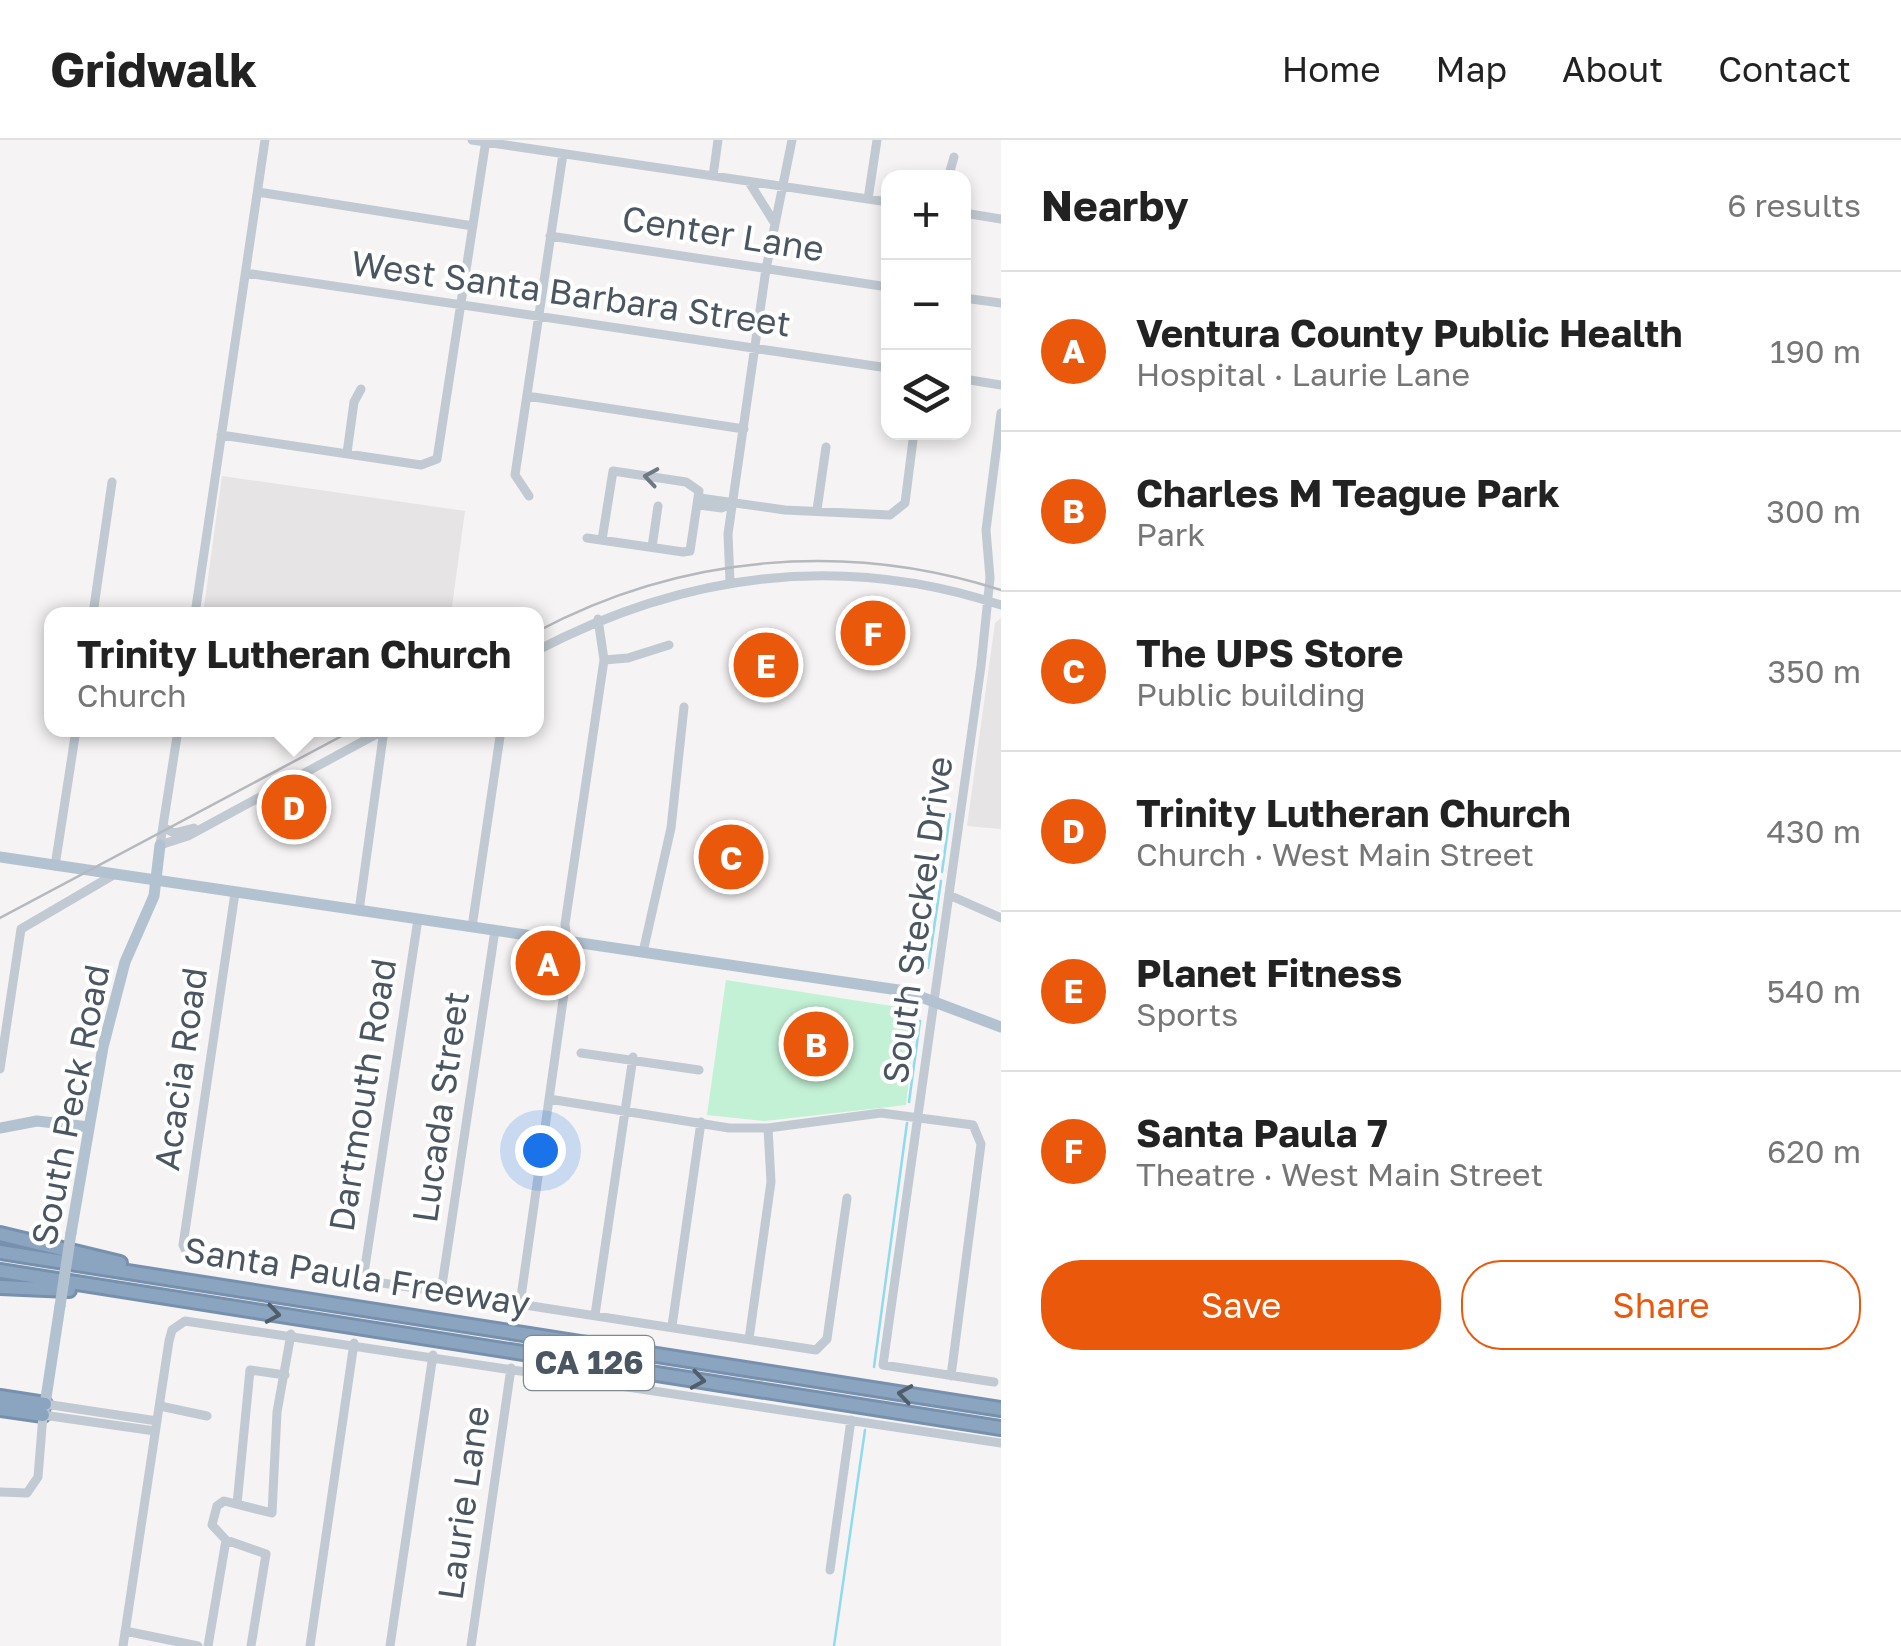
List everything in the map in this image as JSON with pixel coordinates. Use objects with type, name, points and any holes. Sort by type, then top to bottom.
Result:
[{"type":"highway","points":[[0,1234],[215,1285]]},
{"type":"highway","name":"Santa Paula Freeway","points":[[0,1252],[1001,1409]]},
{"type":"highway","name":"Santa Paula Freeway","points":[[0,1271],[1001,1428]]},
{"type":"highway","points":[[0,1287],[176,1298]]},
{"type":"highway","points":[[0,1397],[44,1410]]},
{"type":"highway","points":[[0,1409],[44,1410]]},
{"type":"main road","name":"South Peck Road","points":[[44,1410],[71,1233],[118,985],[154,896],[160,845]]},
{"type":"main road","points":[[0,857],[865,984],[934,999],[1001,1028]]},
{"type":"main road","points":[[0,1128],[38,1121],[90,1127]]},
{"type":"street","points":[[196,607],[265,140]]},
{"type":"street","points":[[472,140],[881,201]]},
{"type":"street","points":[[713,176],[718,140]]},
{"type":"street","points":[[730,582],[728,542],[733,502],[766,269],[792,140]]},
{"type":"street","points":[[868,199],[877,140]]},
{"type":"street","points":[[221,434],[421,465],[432,462],[441,450],[486,141]]},
{"type":"street","points":[[529,496],[515,475],[563,154]]},
{"type":"street","points":[[950,170],[954,157]]},
{"type":"street","points":[[749,182],[774,224]]},
{"type":"street","points":[[258,192],[473,226]]},
{"type":"street","points":[[971,213],[1001,218]]},
{"type":"street","name":"Center Lane","points":[[550,236],[881,286]]},
{"type":"street","name":"West Santa Barbara Street","points":[[246,273],[881,367]]},
{"type":"street","points":[[971,299],[1001,303]]},
{"type":"street","points":[[971,380],[1001,384]]},
{"type":"street","points":[[348,453],[354,402],[361,388]]},
{"type":"street","points":[[527,396],[744,429]]},
{"type":"street","name":"South Steckel Drive","points":[[951,1376],[981,1136],[973,1125],[919,1116],[988,601],[986,530],[997,472],[1001,412]]},
{"type":"street","points":[[700,502],[722,508],[733,502],[886,515],[899,510],[906,500],[913,440]]},
{"type":"street","points":[[817,510],[826,447]]},
{"type":"street","points":[[587,538],[690,552],[700,502],[696,487],[686,482],[613,471],[602,540]]},
{"type":"street","points":[[93,607],[112,482]]},
{"type":"street","points":[[652,547],[658,506]]},
{"type":"street","points":[[544,647],[598,619],[675,593],[788,576],[872,578],[1001,605]]},
{"type":"street","points":[[520,1304],[569,958],[565,924],[604,660],[598,619]]},
{"type":"street","points":[[604,660],[628,658],[669,645]]},
{"type":"street","points":[[643,952],[671,828],[684,708]]},
{"type":"street","points":[[55,866],[75,737]]},
{"type":"street","name":"South Peck Road","points":[[160,845],[177,737]]},
{"type":"street","points":[[160,845],[207,826],[371,737]]},
{"type":"street","points":[[360,911],[383,737]]},
{"type":"street","points":[[472,927],[500,737]]},
{"type":"street","points":[[162,827],[174,833],[207,826]]},
{"type":"street","points":[[0,1069],[20,929],[115,874]]},
{"type":"street","name":"Acacia Road","points":[[186,1252],[183,1245],[234,893]]},
{"type":"street","points":[[949,895],[1001,918]]},
{"type":"street","name":"Dartmouth Road","points":[[418,919],[363,1280],[441,1292]]},
{"type":"street","name":"Lucada Street","points":[[441,1292],[495,930]]},
{"type":"street","points":[[581,1053],[633,1057],[700,1070]]},
{"type":"street","points":[[595,1315],[633,1057]]},
{"type":"street","points":[[549,1099],[768,1128],[881,1113],[919,1116],[883,1365],[994,1382]]},
{"type":"street","points":[[672,1326],[701,1122]]},
{"type":"street","points":[[749,1339],[771,1182],[768,1128]]},
{"type":"street","points":[[441,1292],[816,1350],[825,1344],[846,1198]]},
{"type":"street","points":[[123,1646],[172,1330],[185,1321],[354,1343],[1001,1443]]},
{"type":"street","points":[[252,1646],[266,1554],[226,1540],[212,1525],[216,1506],[221,1502],[272,1512],[278,1412],[291,1334]]},
{"type":"street","points":[[310,1646],[354,1343]]},
{"type":"street","points":[[390,1646],[433,1355]]},
{"type":"street","name":"Laurie Lane","points":[[471,1646],[512,1368]]},
{"type":"street","points":[[236,1504],[250,1370],[285,1375]]},
{"type":"street","points":[[160,1406],[207,1416]]},
{"type":"street","points":[[44,1410],[156,1426]]},
{"type":"street","name":"South Peck Road","points":[[0,1492],[27,1492],[38,1478],[44,1410]]},
{"type":"street","points":[[830,1570],[851,1420]]},
{"type":"street","points":[[208,1646],[226,1540]]},
{"type":"street","points":[[125,1630],[198,1646]]},
{"type":"shaded area","points":[[222,476],[465,511],[452,607],[204,607]]},
{"type":"shaded area","points":[[1001,618],[1001,829],[967,826],[995,623]]},
{"type":"green space","points":[[726,980],[917,1010],[906,1105],[765,1121],[707,1115]]},
{"type":"waterway","points":[[942,872],[950,814]]},
{"type":"waterway","points":[[928,968],[941,881]]},
{"type":"waterway","points":[[909,1102],[920,1021]]},
{"type":"waterway","points":[[874,1367],[907,1123]]},
{"type":"waterway","points":[[834,1646],[865,1430]]},
{"type":"railway","points":[[544,628],[648,586],[764,563],[824,561],[883,565],[942,574],[1001,590]]},
{"type":"railway","points":[[0,918],[340,737]]},
{"type":"place","name":"Santa Paula 7","points":[[873,633]]},
{"type":"place","name":"Planet Fitness","points":[[766,665]]},
{"type":"place","name":"Trinity Lutheran Church","points":[[294,807]]},
{"type":"place","name":"The UPS Store","points":[[731,857]]},
{"type":"place","name":"Ventura County Public Health","points":[[548,963]]},
{"type":"place","name":"Charles M Teague Park","points":[[816,1044]]}]
